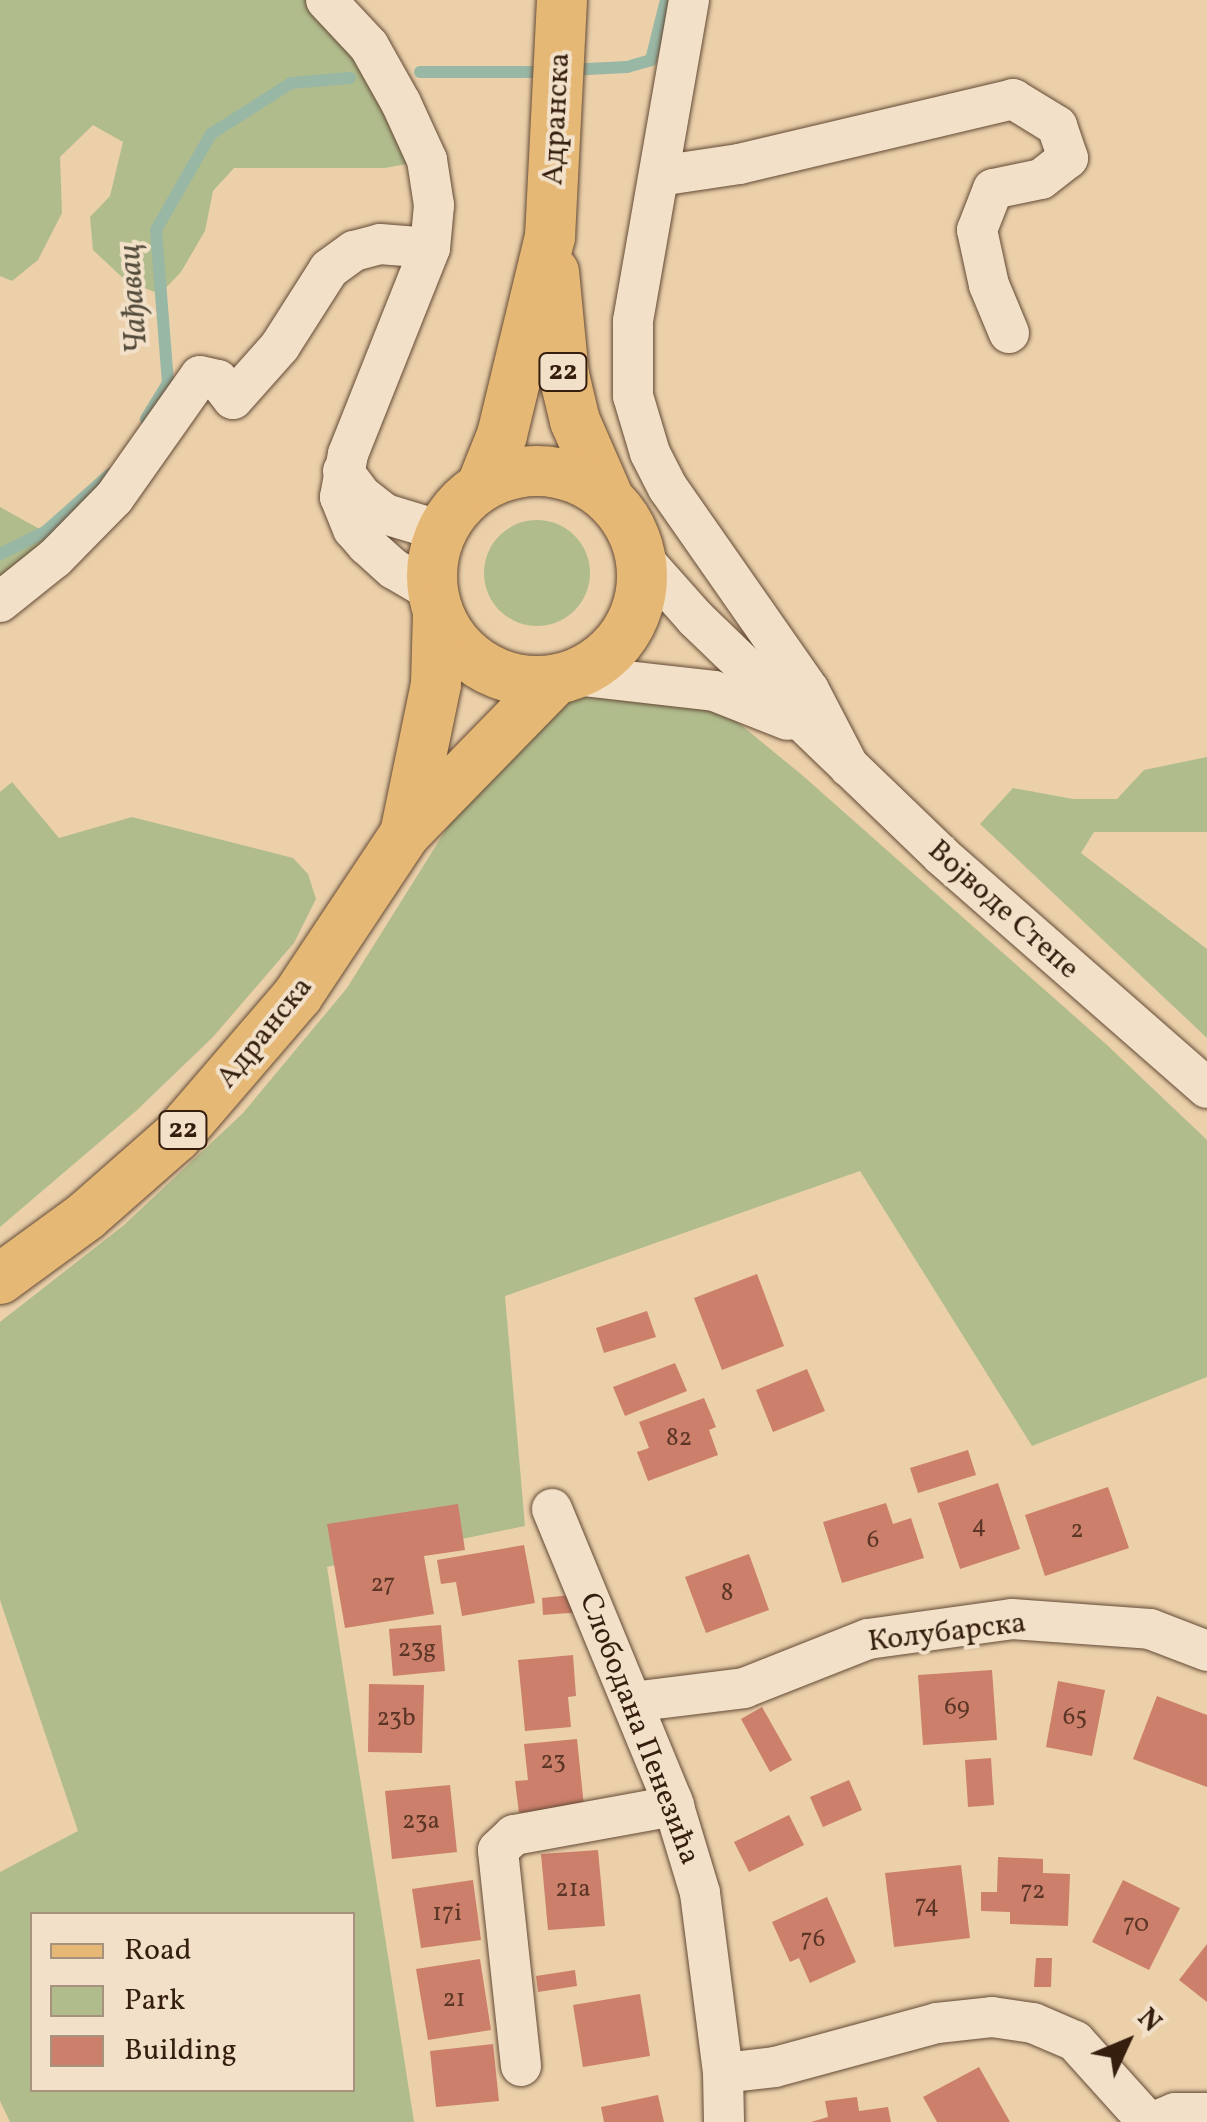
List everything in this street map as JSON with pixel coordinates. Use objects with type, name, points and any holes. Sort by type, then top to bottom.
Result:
[{"type":"main road","name":"Адранска","points":[[482,486],[502,436],[550,237],[562,14]]},
{"type":"main road","name":"Адранска","points":[[550,237],[564,375],[575,421],[609,499]]},
{"type":"main road","name":"22","points":[[435,602],[431,572],[441,532],[451,514],[482,486],[518,472],[557,472],[576,478],[609,499],[634,535],[640,556],[640,598],[624,636],[593,665],[565,677]]},
{"type":"main road","name":"Адранска","points":[[405,834],[436,684],[435,602]]},
{"type":"main road","points":[[435,602],[456,644],[484,667],[519,679],[565,677]]},
{"type":"main road","name":"Адранска","points":[[0,1279],[86,1216],[176,1137],[298,995],[405,834],[565,677]]},
{"type":"street","points":[[326,0],[369,46],[427,160],[434,204],[430,248],[343,471],[340,497],[353,529],[435,602]]},
{"type":"street","points":[[689,0],[630,346],[639,422],[658,469],[684,516],[809,690],[849,767]]},
{"type":"street","points":[[658,176],[739,164],[1013,99],[1057,126],[1068,158],[1041,179],[993,189],[978,230],[989,285],[1009,333]]},
{"type":"street","points":[[0,602],[55,558],[114,498],[200,376],[218,380],[233,399],[280,346],[328,269],[354,251],[380,244],[430,248]]},
{"type":"street","points":[[343,471],[362,496],[385,514],[441,532]]},
{"type":"street","name":"Војводе Степе","points":[[640,556],[695,618],[942,856],[1207,1088]]},
{"type":"street","name":"Војводе Степе","points":[[565,677],[714,692],[805,726]]},
{"type":"street","name":"Слободана Пенезића","points":[[552,1509],[674,1806],[700,1893],[722,2073],[724,2122]]},
{"type":"street","name":"Колубарска","points":[[632,1702],[744,1688],[868,1639],[1012,1619],[1150,1629],[1207,1651]]},
{"type":"street","points":[[521,2066],[498,1850],[514,1835],[674,1806]]},
{"type":"street","points":[[722,2073],[775,2067],[937,2022],[992,2017],[1033,2023],[1075,2041],[1150,2122],[1174,2113],[1207,2113]]},
{"type":"green space","points":[[0,0],[326,0],[427,160],[385,168],[234,168],[213,191],[205,231],[181,272],[160,294],[126,281],[93,250],[90,217],[110,196],[123,142],[93,125],[60,157],[62,213],[38,260],[12,281],[0,276]]},
{"type":"green space","points":[[0,507],[45,532],[55,558],[0,602],[0,553],[18,544],[0,551]]},
{"type":"green space","points":[[537,520],[557,524],[574,536],[586,553],[590,573],[586,593],[574,610],[557,622],[537,626],[517,622],[500,610],[488,593],[484,573],[488,553],[500,536],[517,524]]},
{"type":"green space","points":[[565,692],[724,711],[802,775],[1107,1045],[1207,1140],[1207,1377],[1032,1446],[860,1171],[505,1296],[525,1526],[327,1567],[414,2122],[10,2122],[0,2101],[0,1872],[78,1831],[0,1600],[0,1322],[124,1225],[243,1113],[347,988],[477,780]]},
{"type":"green space","points":[[1207,757],[1207,832],[1094,832],[1081,853],[1207,949],[1207,1038],[980,824],[1013,788],[1073,799],[1117,799],[1144,770]]},
{"type":"green space","points":[[12,782],[59,838],[132,817],[293,858],[308,874],[316,899],[294,943],[213,1037],[136,1111],[0,1227],[0,792]]},
{"type":"building","points":[[757,1274],[784,1346],[722,1370],[694,1298]]},
{"type":"building","points":[[647,1311],[656,1337],[604,1353],[596,1328]]},
{"type":"building","points":[[675,1363],[687,1391],[625,1416],[613,1387]]},
{"type":"building","points":[[807,1369],[825,1411],[773,1432],[756,1390]]},
{"type":"building","points":[[704,1398],[716,1427],[709,1430],[718,1455],[648,1481],[637,1452],[649,1448],[639,1422]]},
{"type":"building","points":[[968,1450],[976,1475],[918,1493],[910,1468]]},
{"type":"building","points":[[998,1483],[1020,1549],[960,1569],[938,1503]]},
{"type":"building","points":[[1108,1487],[1129,1548],[1045,1576],[1025,1515]]},
{"type":"building","points":[[886,1503],[893,1524],[911,1518],[924,1558],[842,1583],[823,1522]]},
{"type":"building","points":[[458,1504],[465,1550],[424,1556],[434,1614],[345,1628],[327,1524]]},
{"type":"building","points":[[524,1545],[535,1603],[462,1616],[456,1582],[441,1584],[437,1560]]},
{"type":"building","points":[[749,1554],[769,1610],[706,1633],[685,1577]]},
{"type":"building","points":[[581,1594],[582,1612],[543,1615],[542,1598]]},
{"type":"building","points":[[441,1625],[445,1671],[393,1676],[389,1629]]},
{"type":"building","points":[[573,1655],[576,1696],[568,1697],[571,1727],[525,1731],[518,1660]]},
{"type":"building","points":[[992,1670],[997,1740],[923,1745],[918,1675]]},
{"type":"building","points":[[1058,1681],[1105,1690],[1092,1756],[1046,1747]]},
{"type":"building","points":[[369,1684],[424,1685],[422,1753],[368,1752]]},
{"type":"building","points":[[1157,1696],[1207,1715],[1207,1787],[1133,1759]]},
{"type":"building","points":[[762,1707],[792,1760],[770,1772],[741,1719]]},
{"type":"building","points":[[577,1739],[584,1806],[519,1813],[515,1781],[528,1780],[524,1744]]},
{"type":"building","points":[[991,1758],[994,1805],[968,1807],[965,1760]]},
{"type":"building","points":[[849,1780],[862,1810],[823,1827],[810,1797]]},
{"type":"building","points":[[450,1785],[457,1852],[392,1859],[385,1791]]},
{"type":"building","points":[[789,1815],[804,1845],[749,1872],[734,1842]]},
{"type":"building","points":[[598,1850],[605,1926],[548,1930],[541,1854]]},
{"type":"building","points":[[998,1857],[1043,1859],[1043,1873],[1070,1874],[1068,1926],[1010,1924],[1010,1912],[981,1911],[981,1892],[997,1892]]},
{"type":"building","points":[[961,1865],[970,1938],[894,1947],[885,1873]]},
{"type":"building","points":[[473,1880],[481,1940],[421,1948],[412,1889]]},
{"type":"building","points":[[1123,1880],[1180,1908],[1149,1970],[1092,1942]]},
{"type":"building","points":[[827,1897],[856,1962],[810,1983],[799,1958],[790,1962],[772,1922]]},
{"type":"building","points":[[1207,1944],[1207,2002],[1179,1980]]},
{"type":"building","points":[[1036,1958],[1052,1958],[1051,1987],[1034,1987]]},
{"type":"building","points":[[480,1959],[491,2030],[428,2040],[416,1969]]},
{"type":"building","points":[[575,1970],[577,1986],[538,1992],[536,1976]]},
{"type":"building","points":[[640,1994],[650,2056],[583,2067],[573,2005]]},
{"type":"building","points":[[493,2044],[499,2101],[436,2107],[430,2051]]},
{"type":"building","points":[[979,2067],[1010,2122],[937,2122],[923,2097]]},
{"type":"building","points":[[658,2095],[664,2122],[604,2122],[601,2107]]},
{"type":"building","points":[[857,2097],[859,2111],[888,2107],[891,2122],[811,2122],[828,2117],[825,2101]]},
{"type":"waterway","name":"Чађавац","points":[[568,70],[627,67],[651,60],[666,0]]},
{"type":"waterway","name":"Чађавац","points":[[420,72],[548,72]]},
{"type":"waterway","name":"Чађавац","points":[[146,419],[168,383],[156,230],[211,134],[291,83],[350,78]]},
{"type":"waterway","name":"Чађавац","points":[[0,554],[45,532],[110,474]]}]
